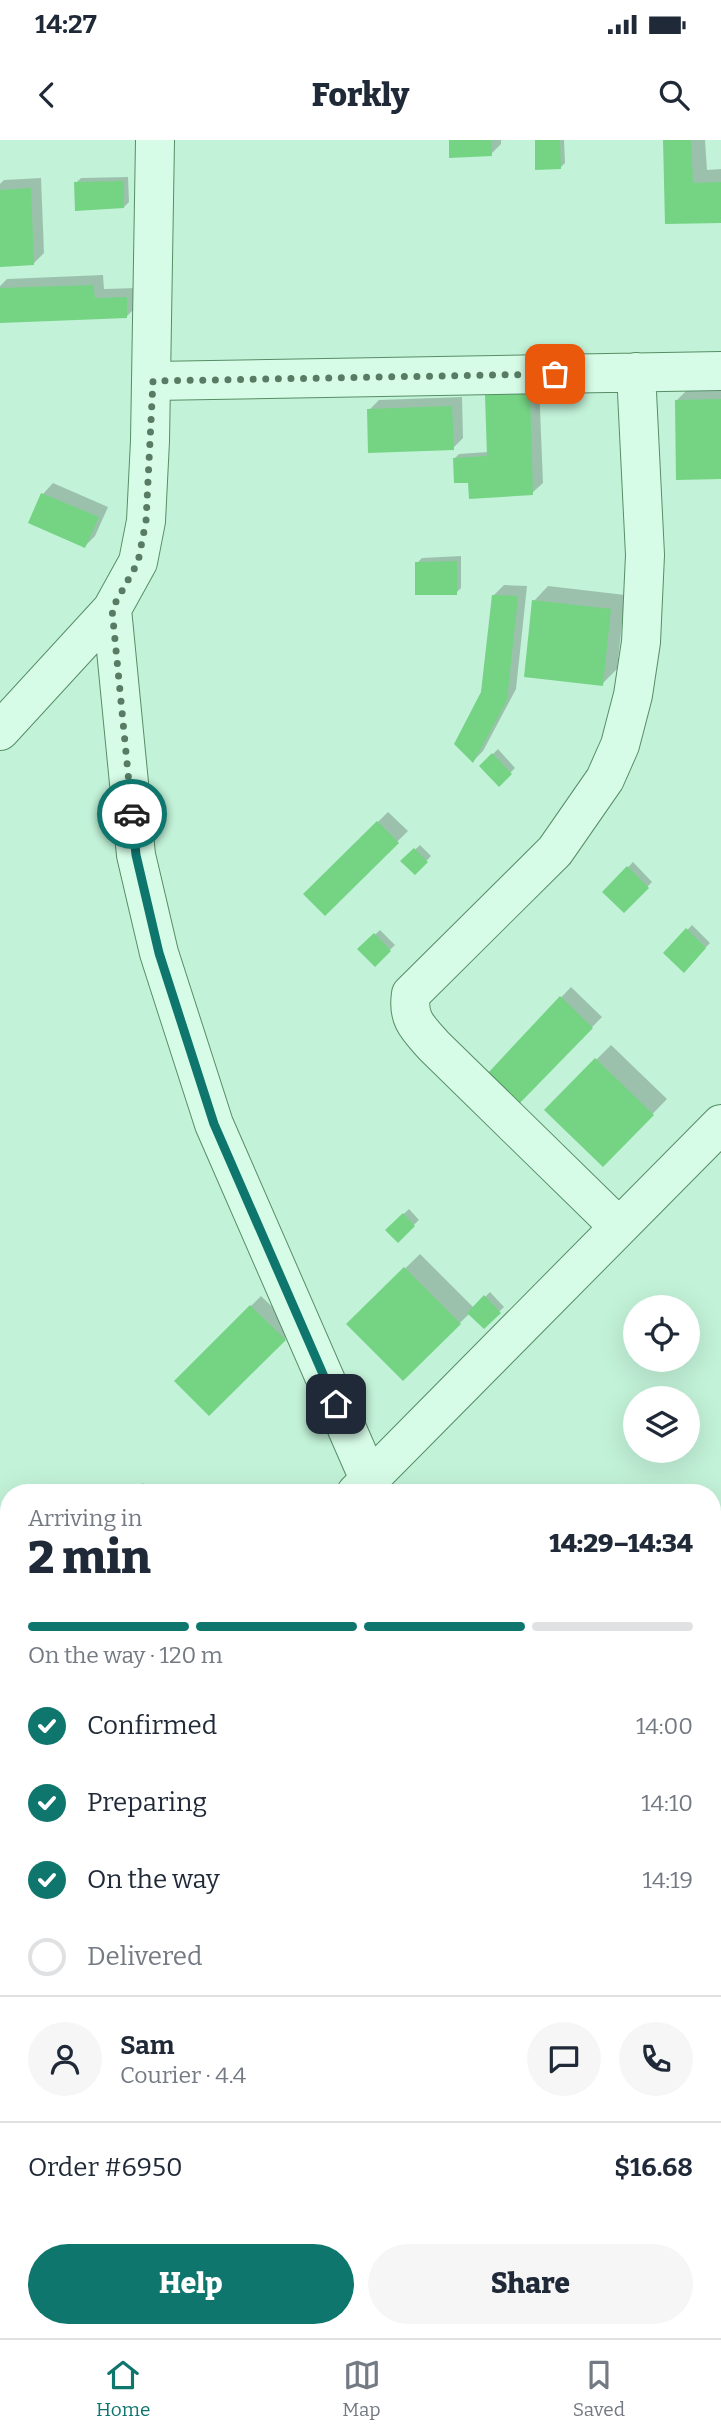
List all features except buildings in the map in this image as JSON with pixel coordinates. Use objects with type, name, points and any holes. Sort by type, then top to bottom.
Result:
[{"type":"street","points":[[0,731],[112,609],[138,562],[146,521],[153,381],[155,140]]},
{"type":"street","points":[[153,381],[721,371]]},
{"type":"street","points":[[618,1226],[434,1046],[415,1024],[409,1009],[411,994],[555,851],[605,779],[620,745],[634,695],[642,642],[645,555],[636,372]]},
{"type":"street","points":[[112,609],[136,855],[159,953],[214,1124],[365,1484]]},
{"type":"street","points":[[371,1484],[618,1226],[721,1124]]},
{"type":"way so far","points":[[132,814],[112,609],[138,562],[146,521],[153,381],[555,374]]},
{"type":"route","points":[[132,814],[136,855],[159,953],[214,1124],[336,1404]]}]
